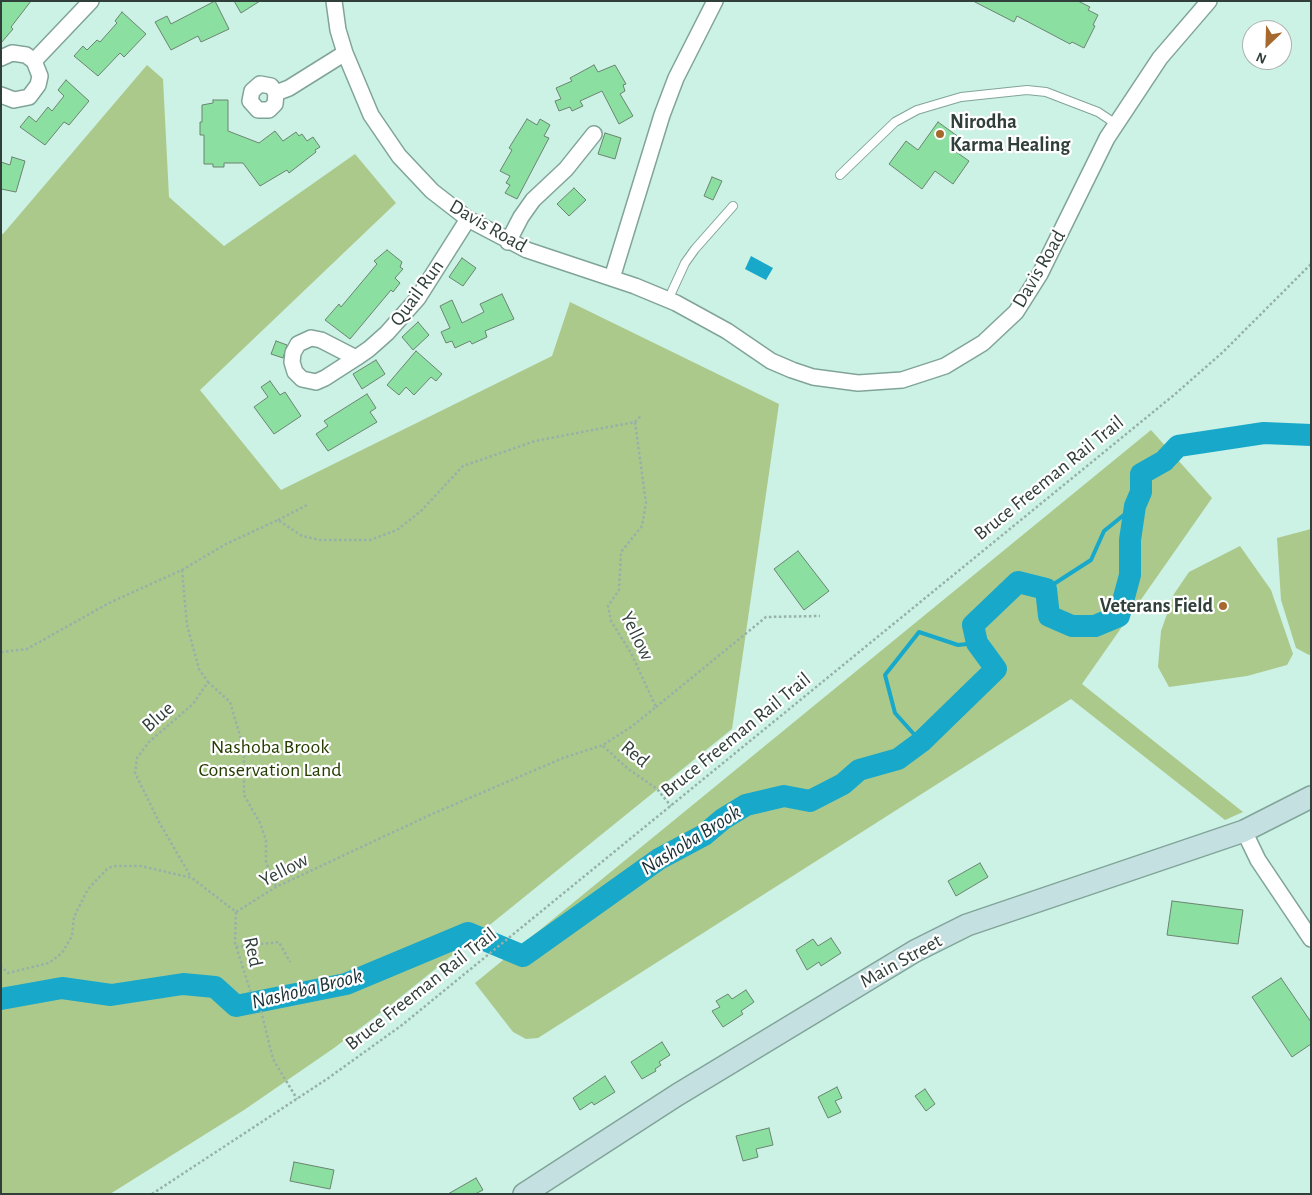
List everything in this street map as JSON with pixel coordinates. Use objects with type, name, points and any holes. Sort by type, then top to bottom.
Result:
[{"type":"main road","name":"Main Street","points":[[524,1194],[802,1018],[924,947],[967,926],[1244,831],[1311,797]]},
{"type":"street","points":[[34,62],[91,1]]},
{"type":"street","name":"Davis Road","points":[[334,1],[338,30],[345,54],[371,114],[399,156],[432,191],[468,219],[508,242],[612,278],[668,300],[728,331],[771,361],[813,377],[858,384],[880,383],[917,376],[945,366],[984,343],[1016,312],[1029,293],[1116,124],[1160,58],[1208,1]]},
{"type":"street","points":[[612,278],[662,115],[676,78],[715,1]]},
{"type":"street","points":[[1,58],[17,53],[26,55],[34,62],[40,76],[33,94],[19,100],[9,99],[1,95]]},
{"type":"street","points":[[276,93],[289,88],[345,54]]},
{"type":"street","points":[[508,242],[521,217],[533,200],[566,169],[594,134]]},
{"type":"street","name":"Quail Run","points":[[356,358],[387,333],[418,298],[468,219]]},
{"type":"street","points":[[1244,831],[1258,860],[1311,939]]},
{"type":"lane","points":[[840,175],[895,122],[917,110],[961,97],[1027,90],[1046,92],[1098,112],[1116,124]]},
{"type":"lane","points":[[668,300],[685,263],[695,248],[733,206]]},
{"type":"path","name":"Bruce Freeman Rail Trail","points":[[152,1194],[402,1026],[1174,395],[1223,352],[1311,264]]},
{"type":"path","points":[[278,520],[302,536],[320,540],[370,540],[397,530],[415,516],[463,466],[536,441],[635,422],[641,416]]},
{"type":"path","name":"Yellow","points":[[236,912],[276,887],[432,814],[563,758],[603,745],[632,727],[656,707],[631,653],[611,621],[608,606],[619,590],[620,552],[642,526],[646,503],[635,422]]},
{"type":"path","points":[[1,652],[27,649],[109,603],[182,570],[226,544],[309,504]]},
{"type":"path","points":[[182,570],[188,625],[198,669],[208,682],[230,702],[244,749],[244,795],[260,823],[266,840],[266,862],[276,887]]},
{"type":"path","points":[[656,707],[766,616],[820,616]]},
{"type":"path","name":"Blue","points":[[192,878],[159,822],[136,773],[137,758],[149,742],[193,704],[208,682]]},
{"type":"path","name":"Red","points":[[603,745],[627,768],[657,790],[670,806]]},
{"type":"path","points":[[1,966],[8,973],[48,963],[62,954],[72,936],[74,917],[88,889],[108,868],[124,864],[192,878],[236,912]]},
{"type":"path","name":"Red","points":[[236,912],[234,920],[235,943],[252,996]]},
{"type":"path","points":[[236,948],[279,942],[290,962]]},
{"type":"path","points":[[261,1011],[273,1059],[296,1099]]},
{"type":"green space","name":"Nashoba Brook Conservation Land","points":[[147,65],[163,79],[169,197],[224,246],[355,154],[396,203],[200,390],[281,490],[552,356],[570,302],[779,404],[732,729],[392,1004],[334,1048],[244,1110],[110,1194],[1,1194],[1,233],[3,234]]},
{"type":"green space","points":[[1151,430],[1212,498],[1082,684],[1243,812],[1225,820],[1071,699],[538,1038],[526,1039],[513,1032],[475,983]]},
{"type":"green space","points":[[1311,529],[1311,654],[1309,655],[1296,648],[1281,600],[1277,538]]},
{"type":"green space","name":"Veterans Field","points":[[1240,546],[1271,590],[1293,654],[1287,665],[1247,676],[1169,687],[1158,667],[1161,631],[1174,594],[1189,572]]},
{"type":"water","points":[[751,256],[773,268],[766,280],[745,269]]},
{"type":"building","points":[[1,1],[31,1],[11,27],[13,29],[1,43]]},
{"type":"building","points":[[215,1],[229,29],[201,42],[198,36],[171,50],[155,22],[167,16],[171,24]]},
{"type":"building","points":[[234,1],[260,1],[241,13]]},
{"type":"building","points":[[973,1],[1078,1],[1090,7],[1088,10],[1098,15],[1093,25],[1095,26],[1084,48],[1072,42],[1070,44],[1017,16],[1014,22]]},
{"type":"building","points":[[122,12],[146,34],[124,57],[120,53],[98,76],[74,56],[83,46],[87,50],[97,40],[100,42],[117,23],[115,21]]},
{"type":"building","points":[[594,65],[598,72],[615,65],[626,84],[623,85],[625,91],[620,94],[633,116],[619,124],[602,91],[580,101],[583,106],[572,111],[570,107],[559,111],[555,101],[561,99],[556,88],[572,81],[570,78]]},
{"type":"building","points":[[66,80],[89,101],[69,125],[64,122],[45,145],[20,127],[29,116],[36,122],[48,107],[52,111],[64,96],[58,90]]},
{"type":"building","points":[[213,100],[228,100],[228,131],[259,143],[275,131],[283,141],[296,132],[299,136],[302,134],[307,141],[313,137],[320,147],[289,173],[287,170],[260,186],[243,163],[224,163],[224,167],[213,167],[213,164],[204,164],[204,135],[200,135],[202,105],[213,103]]},
{"type":"building","points":[[527,119],[537,125],[540,119],[550,125],[544,136],[549,138],[517,199],[505,193],[510,185],[506,183],[510,176],[500,171],[512,150],[509,148]]},
{"type":"building","points":[[938,122],[960,138],[952,149],[969,161],[953,184],[935,171],[922,189],[889,164],[906,141],[918,150]]},
{"type":"building","points":[[605,133],[621,138],[615,159],[598,154]]},
{"type":"building","points":[[12,157],[25,161],[16,192],[1,189],[1,162],[10,165]]},
{"type":"building","points":[[712,177],[722,181],[713,200],[704,196]]},
{"type":"building","points":[[574,188],[586,200],[569,216],[557,204]]},
{"type":"building","points":[[387,250],[402,262],[400,267],[403,269],[395,278],[400,283],[393,292],[391,290],[350,339],[325,320],[339,304],[341,307],[377,264],[374,261]]},
{"type":"building","points":[[462,258],[476,268],[463,286],[449,277]]},
{"type":"building","points":[[502,294],[514,319],[485,331],[487,337],[472,344],[470,341],[455,348],[452,341],[446,343],[441,332],[450,328],[440,306],[452,300],[462,323],[484,312],[480,304]]},
{"type":"building","points":[[418,322],[429,335],[413,350],[402,337]]},
{"type":"building","points":[[276,341],[287,345],[283,358],[271,354]]},
{"type":"building","points":[[416,351],[442,374],[436,381],[431,377],[414,395],[406,387],[399,395],[387,385]]},
{"type":"building","points":[[376,360],[385,374],[362,389],[353,374]]},
{"type":"building","points":[[270,381],[280,395],[285,392],[301,416],[274,434],[254,407],[268,397],[261,387]]},
{"type":"building","points":[[367,394],[376,408],[370,412],[377,422],[328,451],[316,434],[328,426],[324,421]]},
{"type":"building","points":[[798,551],[829,591],[804,610],[774,569]]},
{"type":"building","points":[[980,863],[988,877],[956,896],[948,881]]},
{"type":"building","points":[[1172,901],[1243,910],[1238,944],[1167,935]]},
{"type":"building","points":[[831,938],[841,953],[821,966],[819,962],[807,970],[796,950],[813,939],[818,946]]},
{"type":"building","points":[[1281,978],[1311,1022],[1311,1044],[1292,1057],[1252,997]]},
{"type":"building","points":[[746,990],[754,1002],[741,1011],[743,1014],[723,1027],[712,1011],[720,1007],[716,1001],[728,994],[732,999]]},
{"type":"building","points":[[662,1042],[670,1055],[659,1062],[661,1065],[655,1069],[656,1071],[642,1079],[631,1062]]},
{"type":"building","points":[[605,1076],[615,1092],[594,1105],[592,1102],[580,1110],[573,1098]]},
{"type":"building","points":[[837,1087],[842,1098],[835,1101],[841,1112],[828,1118],[818,1097]]},
{"type":"building","points":[[925,1089],[935,1104],[926,1111],[915,1096]]},
{"type":"building","points":[[769,1128],[773,1145],[756,1149],[758,1157],[743,1161],[736,1136]]},
{"type":"building","points":[[294,1162],[334,1170],[330,1189],[290,1181]]},
{"type":"building","points":[[476,1178],[483,1190],[475,1194],[448,1194]]},
{"type":"waterway","name":"Nashoba Brook","points":[[1,999],[62,988],[111,995],[183,984],[215,987],[236,1006],[346,984],[468,933],[523,956],[659,859],[704,835],[723,819],[746,805],[784,796],[810,801],[843,784],[859,770],[898,759],[921,742],[996,669],[977,643],[973,625],[1018,582],[1046,589],[1049,616],[1072,626],[1095,626],[1119,616],[1130,575],[1130,540],[1135,506],[1141,492],[1141,474],[1164,461],[1178,446],[1264,433],[1311,435]]},
{"type":"waterway","points":[[1046,589],[1091,560],[1104,531],[1135,506]]},
{"type":"waterway","points":[[921,742],[895,713],[885,675],[919,632],[958,645],[977,643]]},
{"type":"place","name":"Nirodha Karma Healing","points":[[940,134]]},
{"type":"place","name":"Veterans Field","points":[[1223,606]]}]
